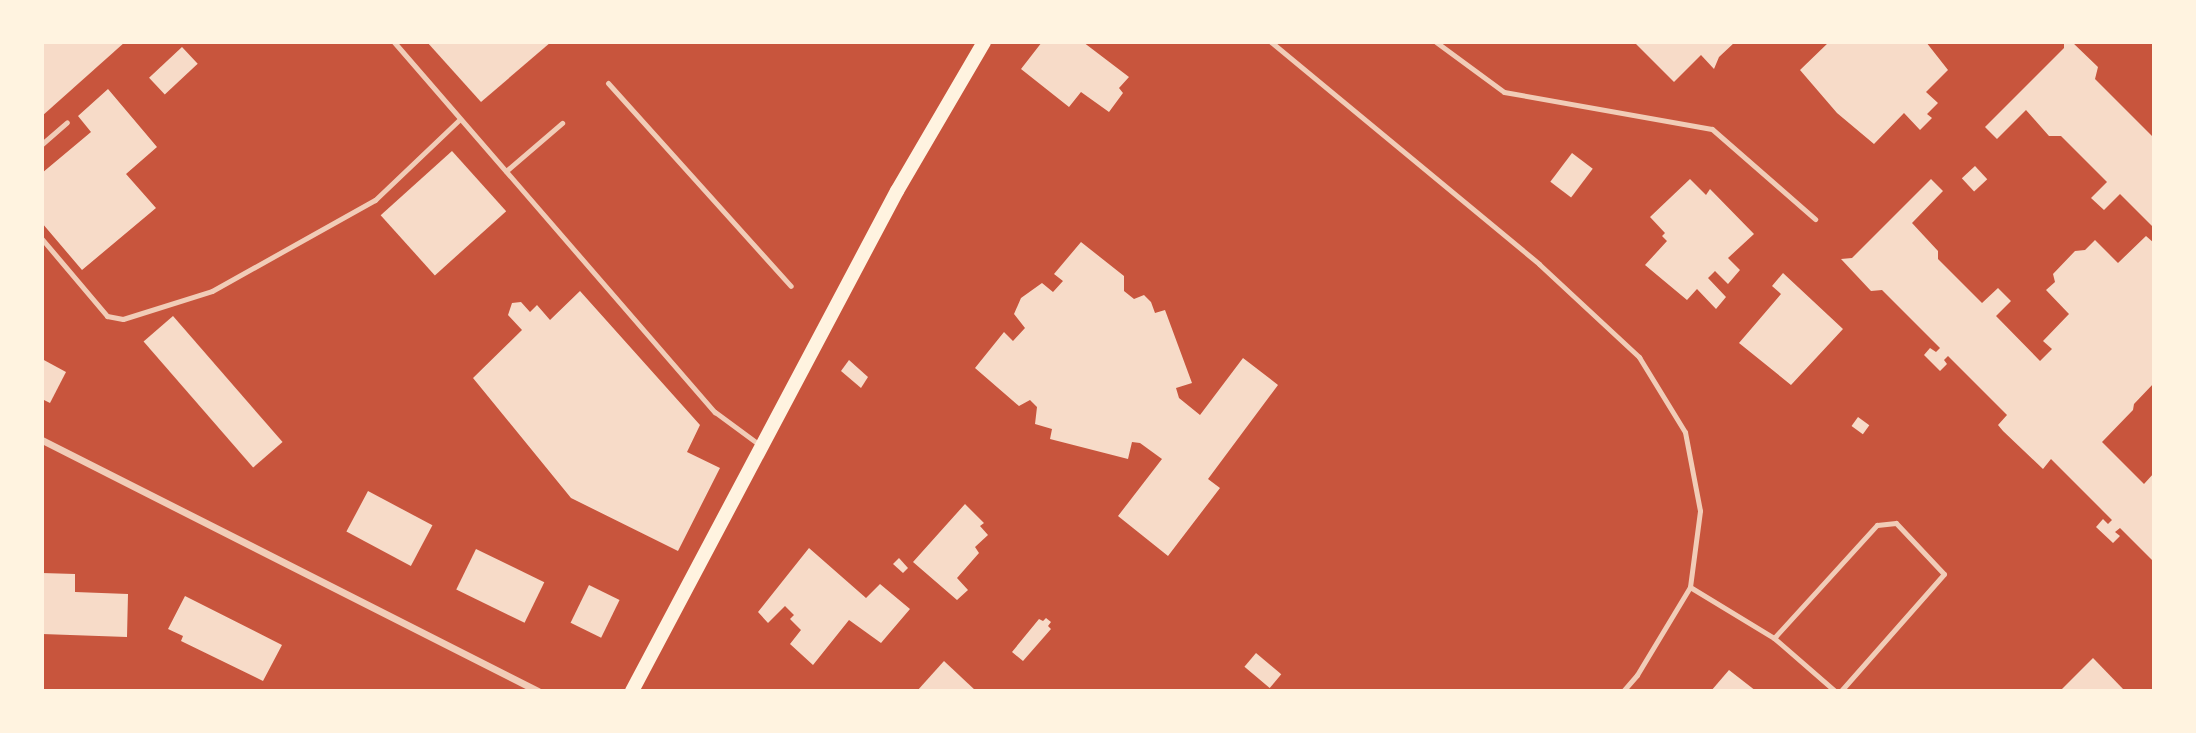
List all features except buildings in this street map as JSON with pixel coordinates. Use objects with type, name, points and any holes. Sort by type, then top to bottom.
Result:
[{"type":"main road","points":[[632,691],[897,191],[984,42]]},
{"type":"street","points":[[42,440],[538,691]]},
{"type":"lane","points":[[394,42],[715,412],[763,446]]},
{"type":"lane","points":[[1271,42],[1539,264],[1639,357],[1685,432],[1700,511],[1690,587],[1637,675],[1623,691]]},
{"type":"lane","points":[[1436,42],[1504,92],[1712,129],[1815,219]]},
{"type":"lane","points":[[608,83],[791,286]]},
{"type":"lane","points":[[42,239],[107,316],[123,319],[212,292],[375,200],[460,119]]},
{"type":"lane","points":[[42,144],[67,122]]},
{"type":"lane","points":[[506,171],[562,123]]},
{"type":"lane","points":[[1774,638],[1877,525],[1896,523],[1944,574],[1841,691]]},
{"type":"lane","points":[[1690,587],[1774,638],[1835,691]]}]
